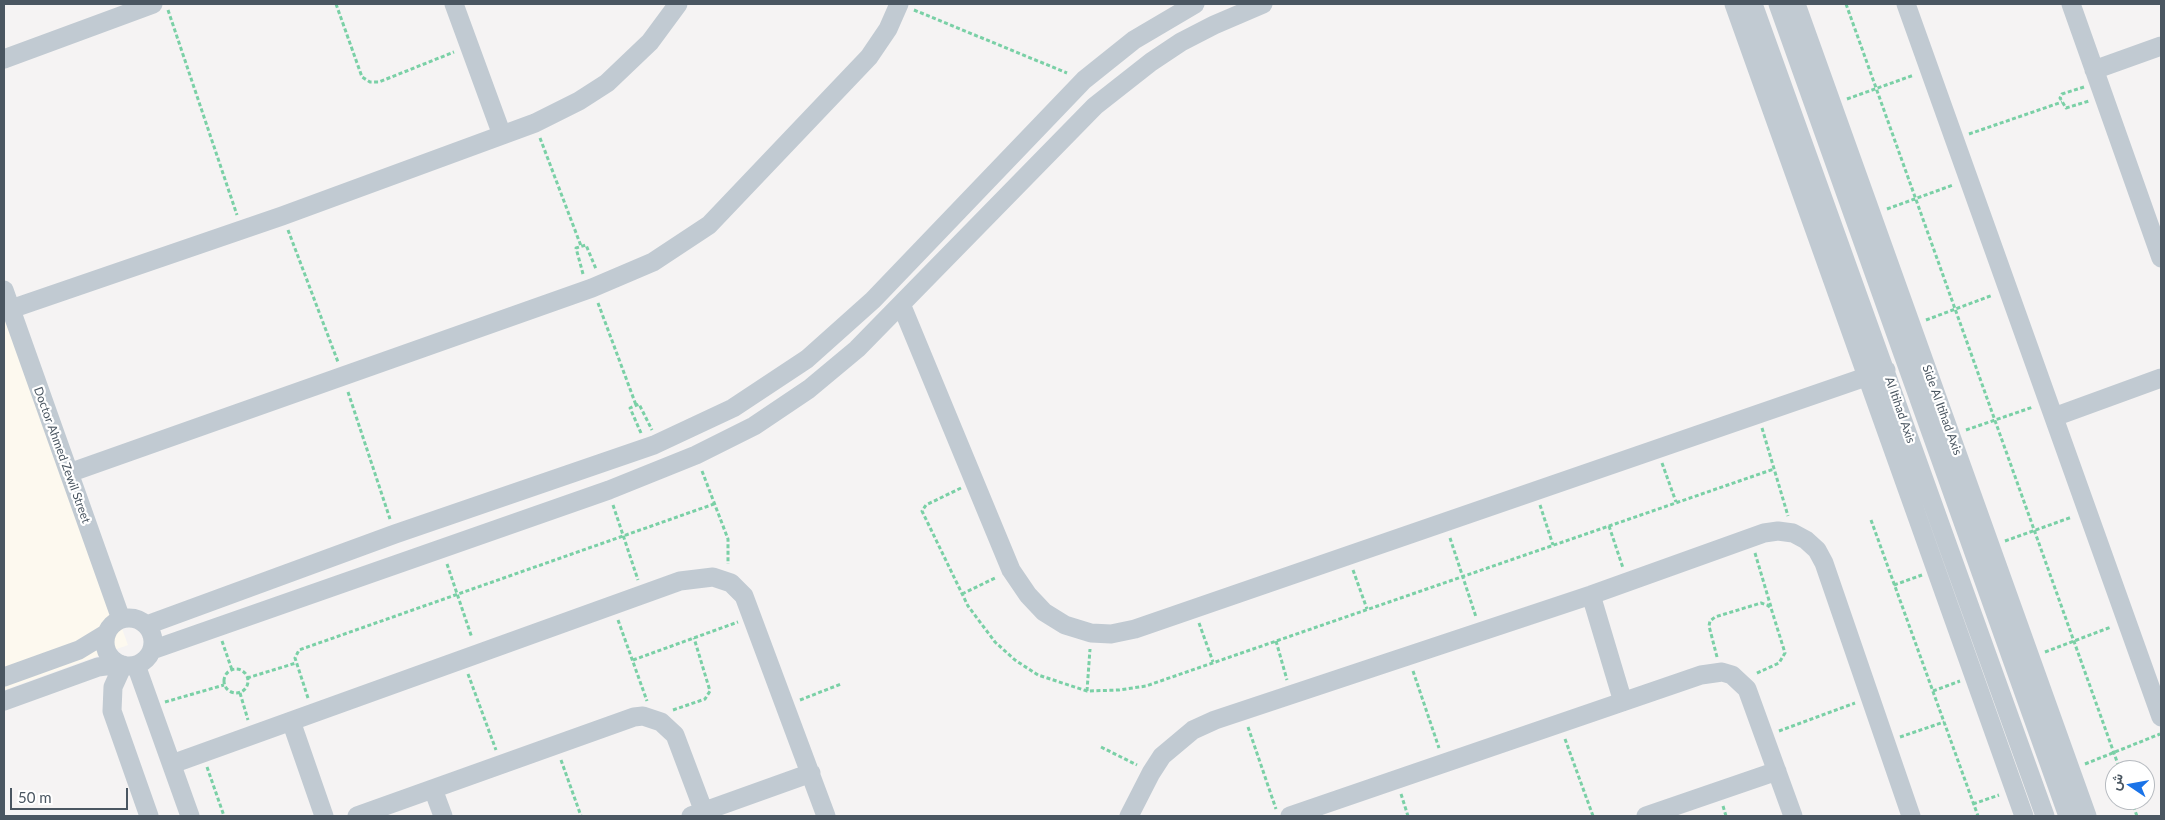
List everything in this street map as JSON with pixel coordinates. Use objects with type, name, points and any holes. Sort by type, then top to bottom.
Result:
[{"type":"street","points":[[4,59],[154,4]]},
{"type":"street","points":[[454,4],[502,135]]},
{"type":"street","points":[[10,309],[242,230],[535,123],[579,101],[607,82],[650,42],[678,4]]},
{"type":"street","points":[[69,473],[594,287],[653,262],[709,225],[869,57],[888,29],[899,4]]},
{"type":"street","points":[[147,625],[395,534],[652,445],[733,408],[771,385],[840,331],[910,264],[1010,155],[1084,80],[1134,40],[1196,4]]},
{"type":"street","points":[[152,650],[441,547],[609,490],[696,455],[754,426],[809,389],[857,348],[902,304],[1068,131],[1122,84],[1181,42],[1214,25],[1264,4]]},
{"type":"street","points":[[1734,4],[2024,816]]},
{"type":"street","name":"Al Itihad Axis","points":[[1753,4],[2045,816]]},
{"type":"street","name":"Al Itihad Axis","points":[[1778,4],[2068,816]]},
{"type":"street","name":"Side Al Itihad Axis","points":[[1796,4],[2087,816]]},
{"type":"street","points":[[1906,4],[2161,718]]},
{"type":"street","points":[[2071,4],[2161,258]]},
{"type":"street","points":[[2099,82],[2161,46]]},
{"type":"street","name":"Doctor Ahmed Zewil Street","points":[[4,290],[121,619]]},
{"type":"street","points":[[902,304],[1012,570],[1028,594],[1044,612],[1065,625],[1091,633],[1111,634],[1135,629],[1886,370]]},
{"type":"street","points":[[2051,410],[2161,378]]},
{"type":"street","points":[[1130,816],[1151,773],[1162,756],[1194,730],[1242,711],[1627,583],[1750,538],[1778,531],[1793,533],[1806,540],[1817,550],[1824,563],[1911,816]]},
{"type":"street","points":[[172,764],[643,595],[695,578],[722,579],[731,583],[744,596],[826,816]]},
{"type":"street","points":[[1591,595],[1623,702]]},
{"type":"street","points":[[4,701],[98,667],[126,664],[146,659],[152,650],[153,636],[147,625],[132,618],[121,619],[112,625],[107,633],[105,642],[107,651],[112,659],[126,664],[151,707],[190,816]]},
{"type":"street","points":[[4,677],[79,650],[107,633]]},
{"type":"street","points":[[126,664],[113,687],[112,711],[148,816]]},
{"type":"street","points":[[1290,816],[1701,675],[1722,672],[1732,674],[1747,689],[1793,816]]},
{"type":"street","points":[[357,816],[634,717],[652,718],[661,722],[675,735],[698,814],[810,774]]},
{"type":"street","points":[[291,721],[324,816]]},
{"type":"street","points":[[1646,816],[1777,771]]},
{"type":"street","points":[[433,789],[443,816]]},
{"type":"path","points":[[166,4],[242,230]]},
{"type":"path","points":[[336,4],[362,77],[370,82],[379,82],[470,46]]},
{"type":"path","points":[[899,4],[1084,80]]},
{"type":"path","points":[[1846,4],[2117,760]]},
{"type":"path","points":[[1832,104],[1930,69]]},
{"type":"path","points":[[2099,82],[2066,108],[2062,102],[2062,94],[2099,82]]},
{"type":"path","points":[[1955,139],[2062,102]]},
{"type":"path","points":[[535,123],[581,246]]},
{"type":"path","points":[[1872,215],[1969,179]]},
{"type":"path","points":[[594,287],[588,247],[581,246],[576,248],[575,252],[594,287],[636,405]]},
{"type":"path","points":[[1911,326],[2008,290]]},
{"type":"path","points":[[636,405],[641,405],[652,445],[630,408],[636,405]]},
{"type":"path","points":[[1951,435],[1996,420],[2051,410]]},
{"type":"path","points":[[1758,415],[1793,533]]},
{"type":"path","points":[[1658,449],[1676,502]]},
{"type":"path","points":[[696,455],[729,549],[726,570],[722,579]]},
{"type":"path","points":[[609,490],[643,595]]},
{"type":"path","points":[[1535,491],[1554,545]]},
{"type":"path","points":[[314,713],[296,663],[296,653],[299,650],[714,504]]},
{"type":"path","points":[[1990,546],[2088,512]]},
{"type":"path","points":[[1871,520],[1978,816]]},
{"type":"path","points":[[1445,522],[1480,632]]},
{"type":"path","points":[[1609,526],[1627,583]]},
{"type":"path","points":[[1741,681],[1779,663],[1783,659],[1784,653],[1750,538]]},
{"type":"path","points":[[441,547],[457,595],[470,657],[501,765]]},
{"type":"path","points":[[1348,556],[1367,609]]},
{"type":"path","points":[[1894,585],[1935,569]]},
{"type":"path","points":[[962,594],[1012,570]]},
{"type":"path","points":[[1722,672],[1709,626],[1710,620],[1761,603],[1771,608]]},
{"type":"path","points":[[612,606],[633,660],[652,718],[705,699],[708,696],[710,687],[694,638]]},
{"type":"path","points":[[1195,609],[1213,662]]},
{"type":"path","points":[[633,660],[752,617]]},
{"type":"path","points":[[2030,657],[2127,621]]},
{"type":"path","points":[[217,626],[232,670]]},
{"type":"path","points":[[1087,691],[1091,633]]},
{"type":"path","points":[[1276,641],[1292,695]]},
{"type":"path","points":[[1408,656],[1445,763]]},
{"type":"path","points":[[247,678],[296,663]]},
{"type":"path","points":[[232,670],[242,671],[247,678],[246,687],[240,693],[230,692],[224,685],[225,676],[232,670]]},
{"type":"path","points":[[1933,691],[1974,676]]},
{"type":"path","points":[[785,705],[841,684]]},
{"type":"path","points":[[151,707],[224,685]]},
{"type":"path","points":[[240,693],[253,734]]},
{"type":"path","points":[[1764,736],[1869,698]]},
{"type":"path","points":[[1242,711],[1278,816]]},
{"type":"path","points":[[1884,742],[1944,722]]},
{"type":"path","points":[[1560,724],[1593,816]]},
{"type":"path","points":[[2070,769],[2161,734]]},
{"type":"path","points":[[556,745],[582,816]]},
{"type":"path","points":[[1101,746],[1151,773]]},
{"type":"path","points":[[202,753],[224,816]]},
{"type":"path","points":[[1396,780],[1408,816]]},
{"type":"path","points":[[1973,804],[2014,789]]},
{"type":"shaded area","points":[[4,307],[128,645],[4,690]]}]
